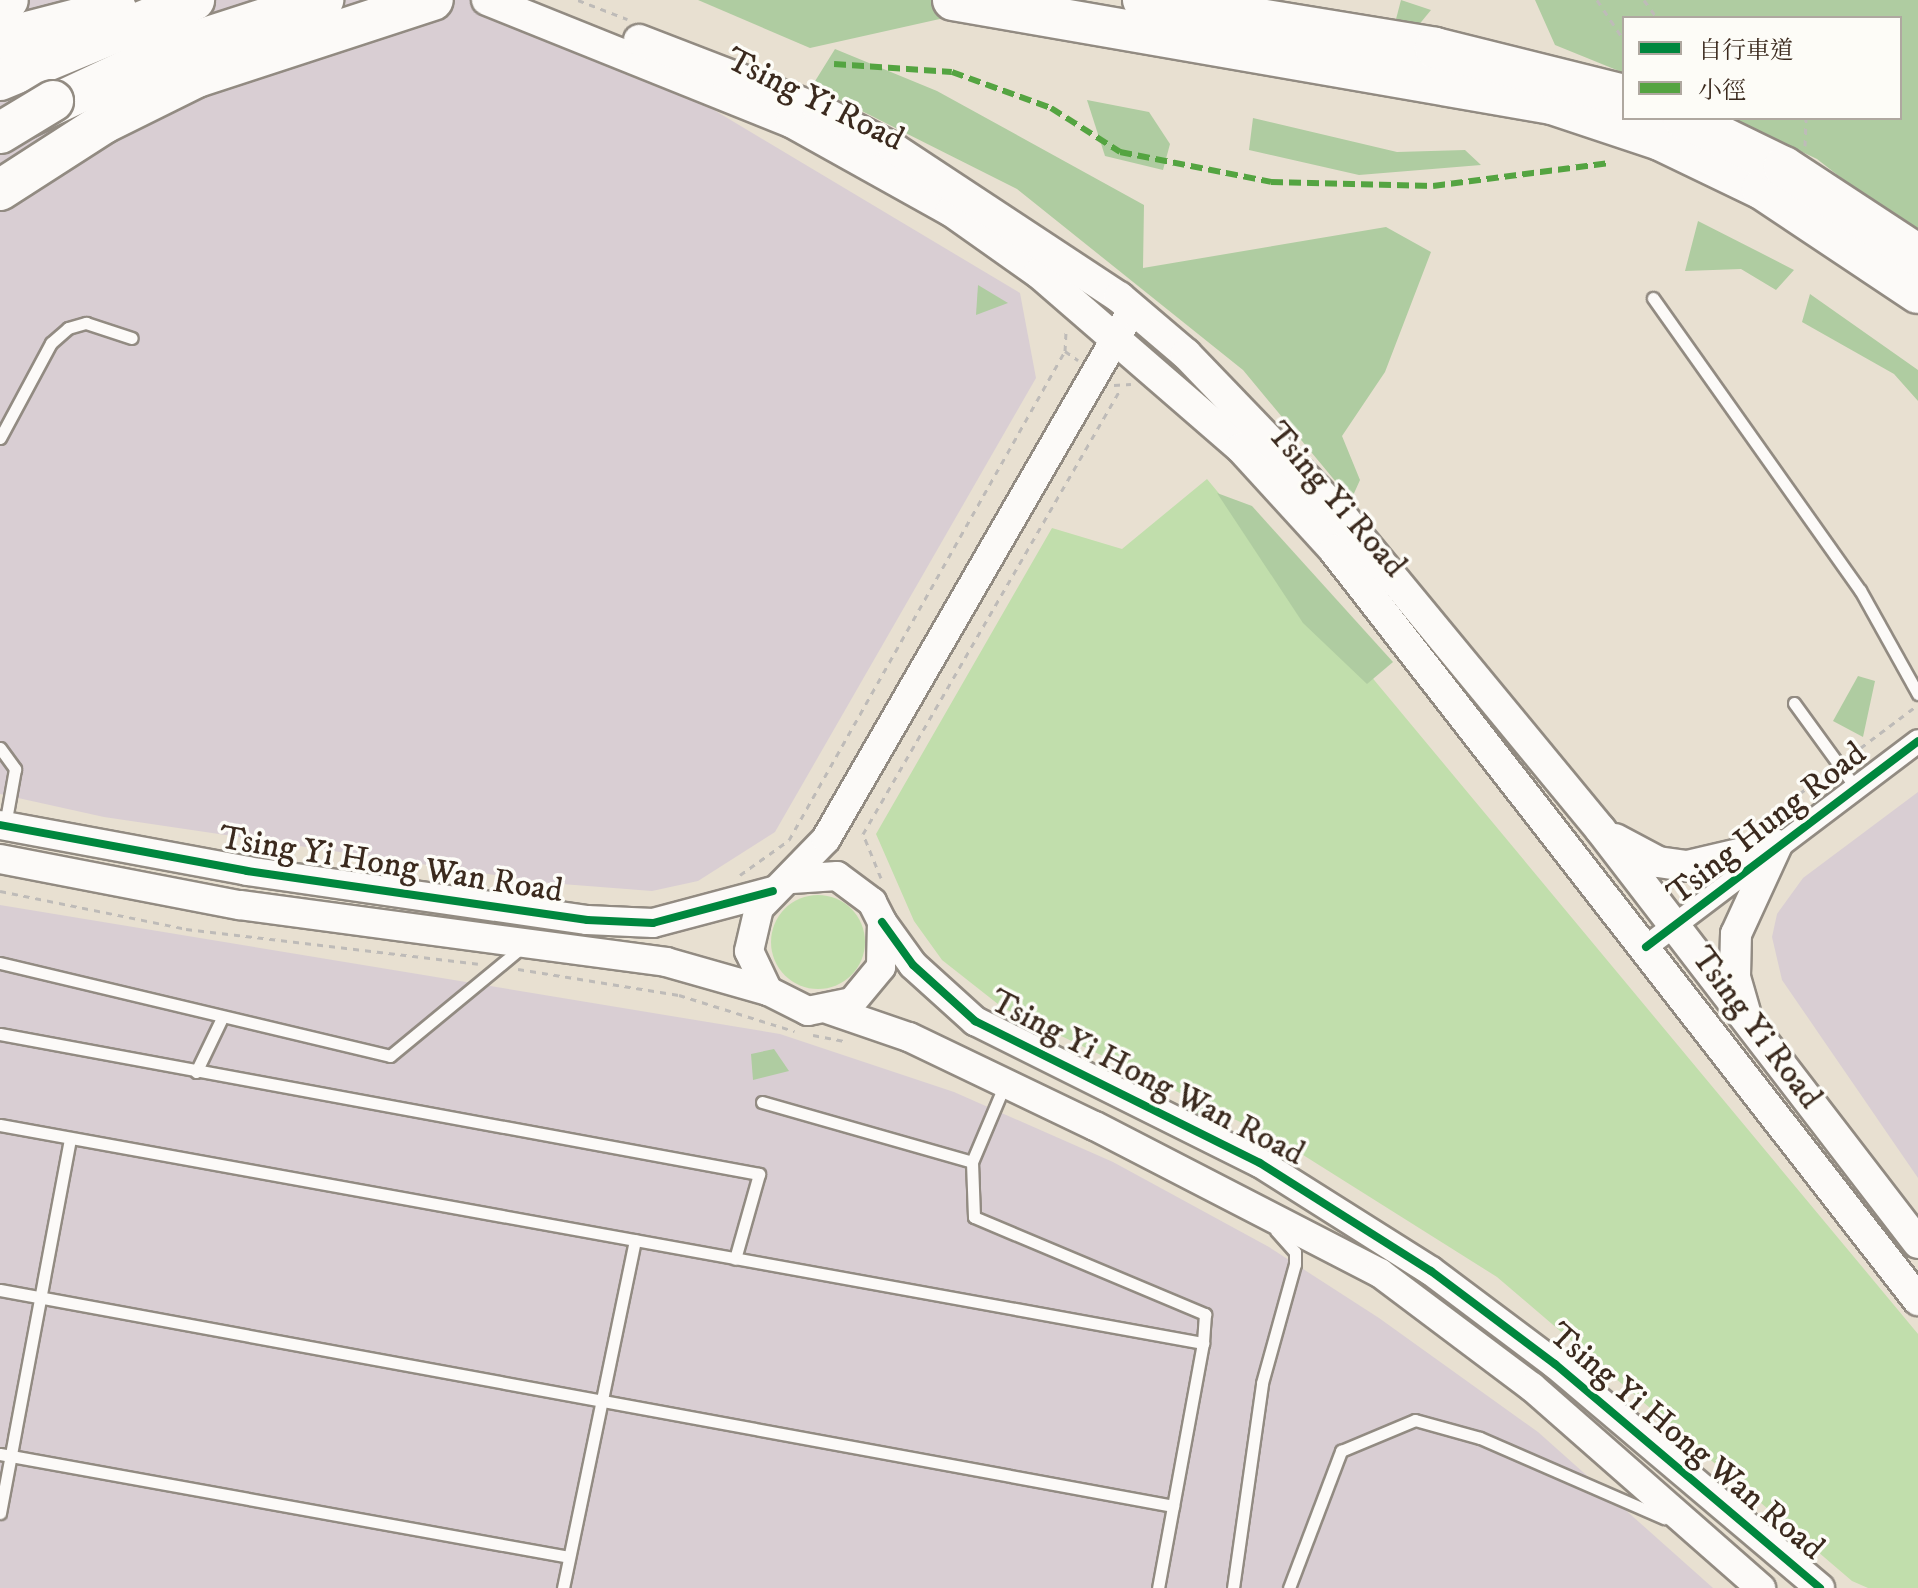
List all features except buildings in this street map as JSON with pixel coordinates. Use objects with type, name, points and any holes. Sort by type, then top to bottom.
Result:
[{"type":"highway","points":[[0,2],[8,0]]},
{"type":"highway","points":[[0,36],[65,0]]},
{"type":"highway","points":[[0,36],[148,0]]},
{"type":"highway","points":[[0,80],[194,0]]},
{"type":"highway","points":[[0,131],[218,0]]},
{"type":"highway","points":[[0,131],[174,48],[323,0]]},
{"type":"highway","points":[[0,190],[104,123],[197,77],[433,0]]},
{"type":"highway","points":[[953,0],[1246,33],[1563,77],[1622,94]]},
{"type":"highway","points":[[1143,0],[1246,33],[1480,87],[1608,121],[1716,165],[1836,232],[1918,293]]},
{"type":"highway","points":[[1687,120],[1784,167],[1918,255]]},
{"type":"main road","name":"Tsing Yi Road","points":[[487,0],[791,122],[951,211],[1116,337],[1241,448],[1334,550],[1918,1300]]},
{"type":"main road","name":"Tsing Yi Road","points":[[536,0],[818,109],[982,202],[1132,310],[1186,354],[1342,516],[1600,829],[1918,1243]]},
{"type":"main road","points":[[1600,829],[1674,865],[1777,845]]},
{"type":"main road","points":[[1751,1028],[1735,977],[1736,934],[1777,845]]},
{"type":"street","points":[[826,839],[837,876],[872,902],[882,922],[881,967],[869,987],[830,1010],[787,1004],[768,991],[752,962],[750,929],[782,885],[826,839],[1132,310]]},
{"type":"street","name":"Tsing Hung Road","points":[[1646,947],[1918,741]]},
{"type":"street","name":"Tsing Yi Hong Wan Road","points":[[2,825],[247,871],[587,920],[653,923],[782,885]]},
{"type":"street","name":"Tsing Yi Hong Wan Road","points":[[0,859],[240,905],[666,962],[768,991]]},
{"type":"street","points":[[782,885],[837,876]]},
{"type":"street","name":"Tsing Yi Hong Wan Road","points":[[882,922],[913,965],[975,1021],[1260,1163],[1431,1271],[1565,1372],[1820,1588]]},
{"type":"street","name":"Tsing Yi Hong Wan Road","points":[[830,1010],[1005,1083],[1326,1241],[1451,1323],[1761,1588]]},
{"type":"lane","points":[[1653,298],[1860,590],[1918,694]]},
{"type":"lane","points":[[0,438],[51,343],[68,328],[86,323],[132,338]]},
{"type":"lane","points":[[1794,703],[1855,787]]},
{"type":"lane","points":[[0,748],[15,769],[2,825]]},
{"type":"lane","points":[[0,963],[390,1056],[524,945]]},
{"type":"lane","points":[[196,1072],[222,1018]]},
{"type":"lane","points":[[0,1034],[759,1174],[735,1259]]},
{"type":"lane","points":[[1005,1083],[972,1162],[974,1217],[1205,1314],[1203,1343],[1158,1588]]},
{"type":"lane","points":[[762,1102],[972,1162]]},
{"type":"lane","points":[[0,1125],[1203,1343]]},
{"type":"lane","points":[[0,1513],[5,1455],[40,1297],[70,1139]]},
{"type":"lane","points":[[1233,1588],[1262,1383],[1295,1264],[1283,1235],[1240,1198]]},
{"type":"lane","points":[[563,1588],[635,1240]]},
{"type":"lane","points":[[0,1290],[1173,1506]]},
{"type":"lane","points":[[1289,1588],[1341,1451],[1415,1420],[1596,1484],[1722,1554]]},
{"type":"lane","points":[[5,1455],[569,1557]]},
{"type":"path","points":[[1597,0],[1622,37]]},
{"type":"path","points":[[1805,146],[1806,120]]},
{"type":"path","points":[[737,878],[789,840],[1065,351]]},
{"type":"path","points":[[863,834],[1120,390]]},
{"type":"path","points":[[1752,827],[1918,705]]},
{"type":"path","points":[[0,891],[186,929],[499,966],[679,995],[857,1046]]},
{"type":"shaded area","points":[[0,0],[476,0],[709,107],[1020,293],[1036,378],[775,832],[698,881],[652,891],[549,883],[104,817],[0,794]]},
{"type":"shaded area","points":[[1918,792],[1918,1178],[1782,980],[1772,937],[1777,914],[1803,878]]},
{"type":"shaded area","points":[[0,905],[780,1034],[954,1092],[1113,1162],[1269,1247],[1379,1318],[1538,1432],[1713,1588],[0,1588]]},
{"type":"green space","points":[[698,0],[1025,0],[810,48]]},
{"type":"green space","points":[[1401,0],[1431,10],[1413,32],[1395,23]]},
{"type":"green space","points":[[1535,0],[1918,0],[1918,238],[1817,159],[1734,120],[1902,120],[1902,16],[1622,16],[1622,72],[1555,45]]},
{"type":"green space","points":[[835,49],[937,91],[1144,205],[1143,268],[1386,227],[1431,252],[1385,372],[1342,436],[1360,480],[1351,500],[1243,370],[1017,189],[812,86]]},
{"type":"green space","points":[[1087,100],[1149,112],[1170,144],[1163,170],[1105,156]]},
{"type":"green space","points":[[1253,118],[1397,152],[1465,150],[1481,165],[1359,175],[1249,150]]},
{"type":"green space","points":[[1698,221],[1794,270],[1776,290],[1741,269],[1685,271]]},
{"type":"green space","points":[[978,285],[1008,303],[976,315]]},
{"type":"green space","points":[[1810,294],[1918,370],[1918,401],[1894,374],[1802,322]]},
{"type":"green space","points":[[1207,479],[1918,1334],[1918,1588],[1868,1588],[1852,1581],[1497,1277],[1284,1143],[1003,1008],[942,960],[914,921],[876,834],[1052,528],[1122,549]]},
{"type":"green space","points":[[1217,493],[1252,506],[1393,662],[1367,684],[1303,623]]},
{"type":"green space","points":[[1858,676],[1875,681],[1863,737],[1833,721]]},
{"type":"green space","points":[[818,895],[836,899],[851,909],[861,924],[865,942],[861,960],[851,975],[836,985],[818,989],[800,985],[785,975],[775,960],[771,942],[775,924],[785,909],[800,899]]},
{"type":"green space","points":[[774,1049],[789,1071],[753,1080],[751,1054]]},
{"type":"green space","points":[[1190,1100],[1213,1102],[1215,1121],[1191,1113]]},
{"type":"marked path","points":[[834,64],[952,72],[1051,108],[1120,152],[1271,182],[1433,186],[1610,163]]},
{"type":"cycle path","points":[[1646,947],[1918,741]]},
{"type":"cycle path","points":[[0,825],[247,871],[587,920],[653,923],[773,891]]},
{"type":"cycle path","points":[[882,922],[913,965],[975,1021],[1260,1163],[1431,1271],[1555,1364],[1820,1588]]}]
